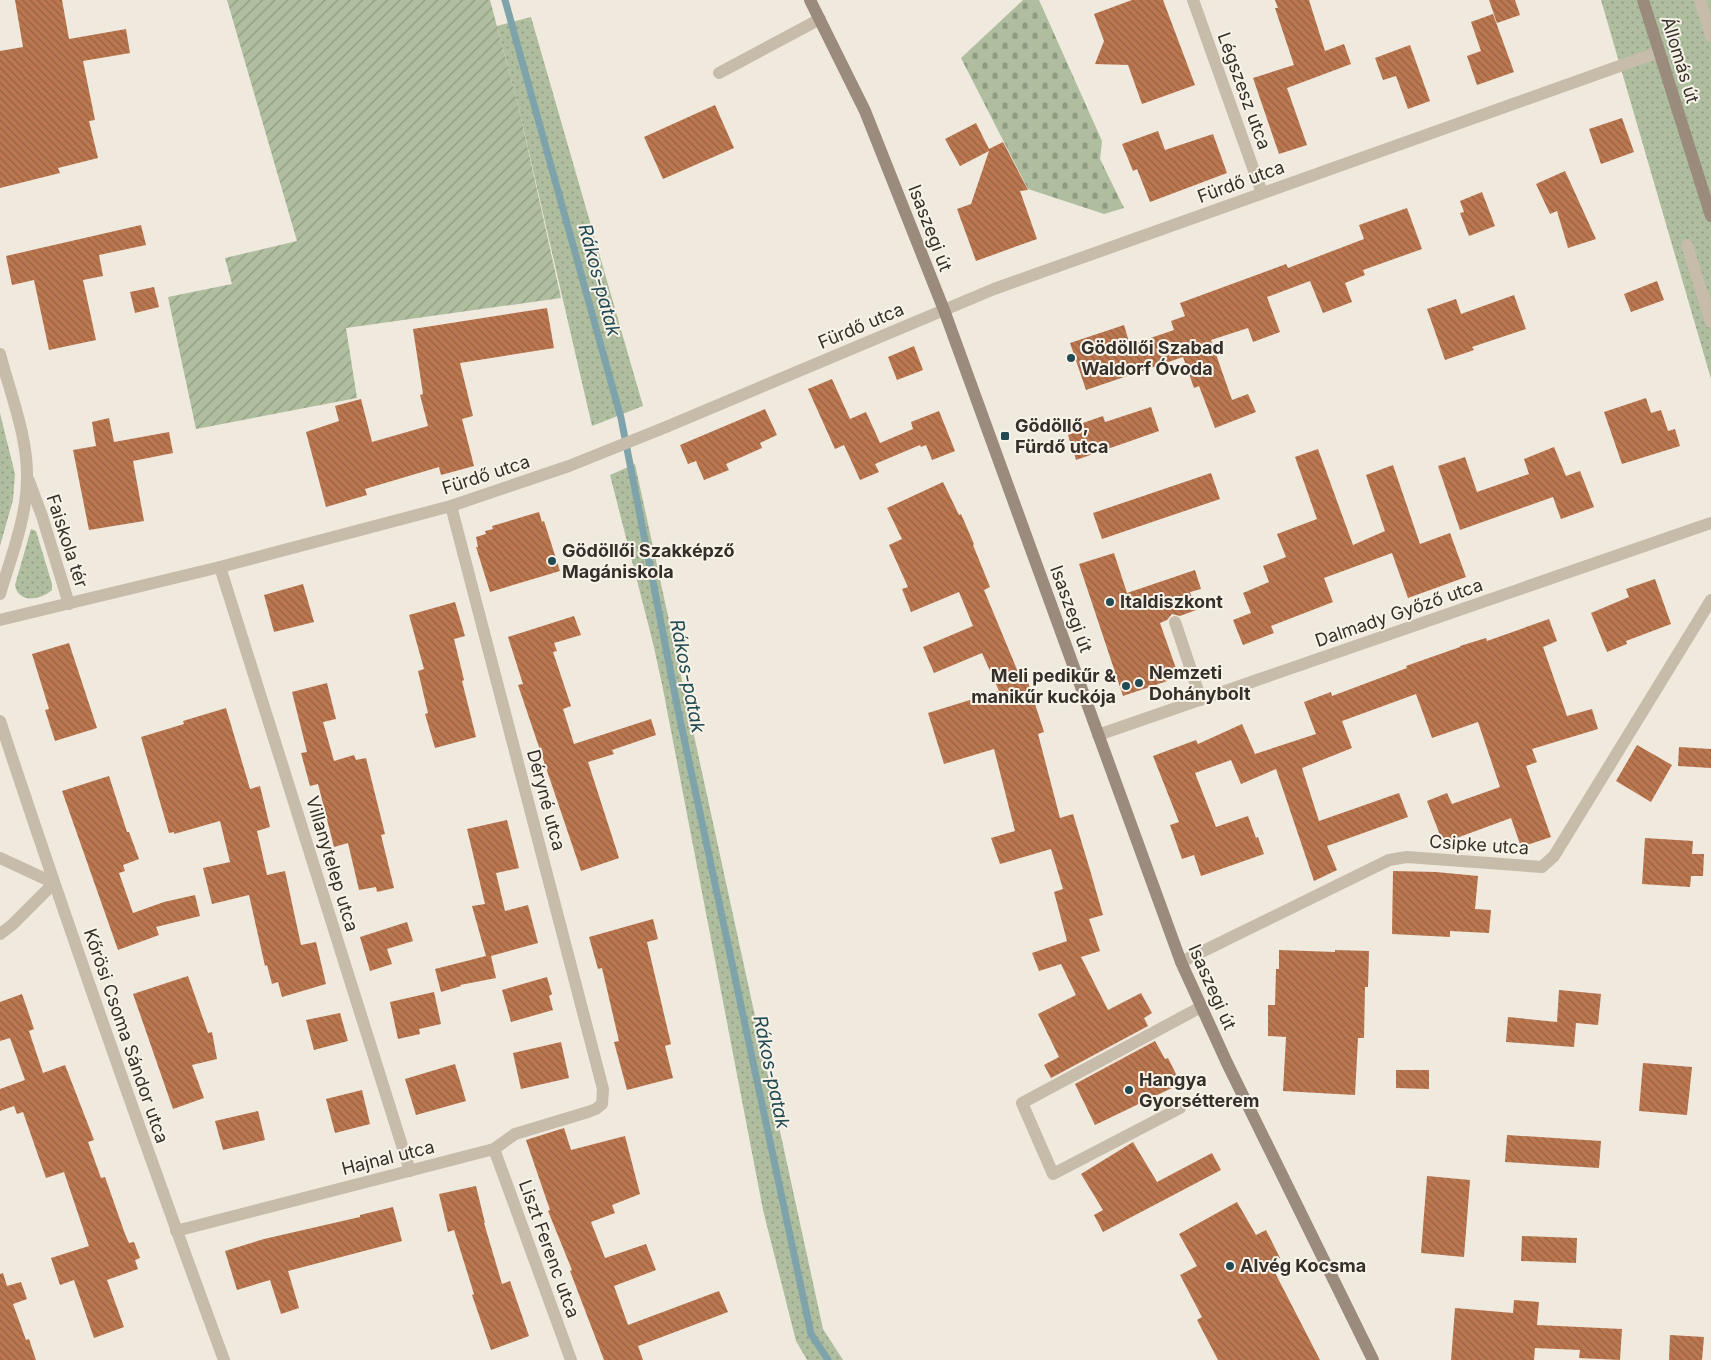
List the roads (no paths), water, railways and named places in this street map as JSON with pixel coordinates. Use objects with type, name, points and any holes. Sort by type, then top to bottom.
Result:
[{"type":"main road","name":"Isaszegi út","points":[[810,0],[865,110],[944,310],[1181,962],[1227,1063],[1373,1360]]},
{"type":"main road","name":"Állomás út","points":[[1643,0],[1711,216]]},
{"type":"street","name":"Légszesz utca","points":[[1193,0],[1262,192]]},
{"type":"street","points":[[1700,0],[1711,36]]},
{"type":"street","points":[[719,73],[820,19]]},
{"type":"street","name":"Fürdő utca","points":[[69,604],[220,567],[451,506],[569,466],[994,289],[1659,52]]},
{"type":"street","points":[[1687,245],[1711,322]]},
{"type":"street","name":"Faiskola tér","points":[[0,354],[22,434],[27,478],[23,514],[0,594]]},
{"type":"street","name":"Faiskola tér","points":[[0,620],[69,604],[42,516],[27,478]]},
{"type":"street","name":"Déryné utca","points":[[451,506],[603,1089],[602,1104]]},
{"type":"street","name":"Dalmady Győző utca","points":[[1098,735],[1711,523]]},
{"type":"street","name":"Villanytelep utca","points":[[220,567],[410,1171]]},
{"type":"street","name":"Csipke utca","points":[[1181,962],[1389,860],[1407,857],[1542,867],[1554,856],[1711,600]]},
{"type":"street","points":[[1175,622],[1201,700]]},
{"type":"street","name":"Kőrösi Csoma Sándor utca","points":[[0,721],[54,884],[176,1231],[224,1360]]},
{"type":"street","points":[[0,858],[54,884],[12,925],[0,934]]},
{"type":"street","points":[[1180,1108],[1053,1174],[1022,1103],[1201,1007]]},
{"type":"street","name":"Hajnal utca","points":[[176,1231],[494,1149],[515,1134],[588,1112],[602,1104]]},
{"type":"street","name":"Liszt Ferenc utca","points":[[494,1149],[571,1360]]},
{"type":"waterway","name":"Rákos-patak","points":[[505,0],[621,418],[678,710],[811,1334],[828,1360]]},
{"type":"place","name":"Gödöllői Szabad Waldorf Óvoda","points":[[1071,358]]},
{"type":"place","name":"Gödöllő, Fürdő utca","points":[[1005,436]]},
{"type":"place","name":"Gödöllői Szakképző Magániskola","points":[[552,561]]},
{"type":"place","name":"Italdiszkont","points":[[1110,602]]},
{"type":"place","name":"Nemzeti Dohánybolt","points":[[1139,683]]},
{"type":"place","name":"Meli pedikűr & manikűr kuckója","points":[[1126,686]]},
{"type":"place","name":"Hangya Gyorsétterem","points":[[1129,1090]]},
{"type":"place","name":"Alvég Kocsma","points":[[1230,1266]]}]
